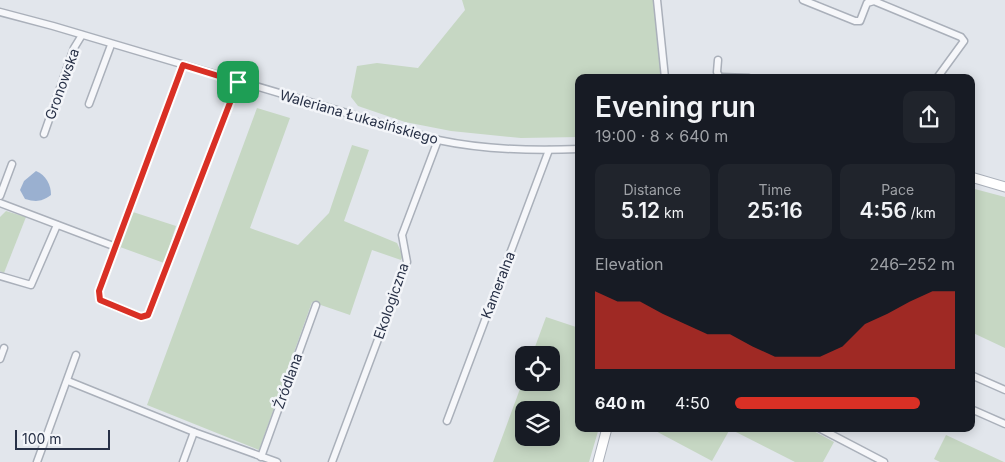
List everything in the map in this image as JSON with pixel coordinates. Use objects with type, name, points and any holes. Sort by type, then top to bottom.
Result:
[{"type":"street","points":[[657,0],[666,74]]},
{"type":"street","points":[[803,0],[855,21],[860,20],[867,3],[874,1],[961,37],[964,41],[940,74]]},
{"type":"street","name":"Waleriana Łukasińskiego","points":[[0,12],[438,140],[486,148],[575,149]]},
{"type":"street","name":"Gronowska","points":[[44,134],[68,66],[82,35]]},
{"type":"street","points":[[88,104],[111,45]]},
{"type":"street","points":[[718,60],[718,74]]},
{"type":"street","points":[[183,65],[98,296],[100,300],[145,317],[148,315],[238,82]]},
{"type":"street","name":"Ekologiczna","points":[[332,462],[408,262],[402,235],[438,140]]},
{"type":"street","name":"Kameralna","points":[[447,421],[549,150]]},
{"type":"street","points":[[0,196],[12,164]]},
{"type":"street","points":[[975,178],[1005,187]]},
{"type":"street","points":[[0,203],[116,247]]},
{"type":"street","points":[[0,276],[31,285],[57,225]]},
{"type":"street","name":"Źródlana","points":[[261,457],[316,306]]},
{"type":"street","points":[[0,359],[4,348]]},
{"type":"street","points":[[37,462],[76,355]]},
{"type":"street","points":[[975,377],[1005,390]]},
{"type":"street","points":[[68,381],[194,432],[277,462]]},
{"type":"street","points":[[975,411],[1005,424]]},
{"type":"street","points":[[183,462],[194,432]]},
{"type":"street","points":[[598,462],[606,432]]},
{"type":"street","points":[[827,432],[884,462]]},
{"type":"green space","points":[[462,0],[655,0],[663,74],[575,74],[575,137],[521,138],[451,131],[405,122],[358,106],[351,97],[357,66],[377,63],[418,68],[465,10]]},
{"type":"green space","points":[[257,108],[290,118],[250,228],[298,245],[329,213],[352,145],[369,150],[344,221],[397,243],[403,256],[401,260],[372,250],[350,315],[312,302],[259,450],[147,405]]},
{"type":"green space","points":[[975,189],[1005,197],[1005,348],[975,334]]},
{"type":"green space","points":[[6,211],[26,217],[4,273],[0,271],[0,217]]},
{"type":"green space","points":[[133,212],[176,226],[164,263],[120,247]]},
{"type":"green space","points":[[546,317],[575,327],[575,432],[598,432],[589,462],[493,462],[515,402],[515,446],[560,446],[560,401],[516,401],[519,391],[560,391],[560,346],[535,346]]},
{"type":"green space","points":[[658,432],[728,432],[712,461]]},
{"type":"green space","points":[[736,432],[815,432],[834,442],[823,462],[795,462]]},
{"type":"green space","points":[[946,435],[1004,462],[940,462],[934,459]]},
{"type":"water","points":[[36,171],[43,175],[47,181],[51,195],[38,201],[32,201],[25,199],[20,190],[24,181]]},
{"type":"route","points":[[183,65],[238,82],[148,315],[141,317],[100,300],[98,296],[99,291],[183,65]]}]
